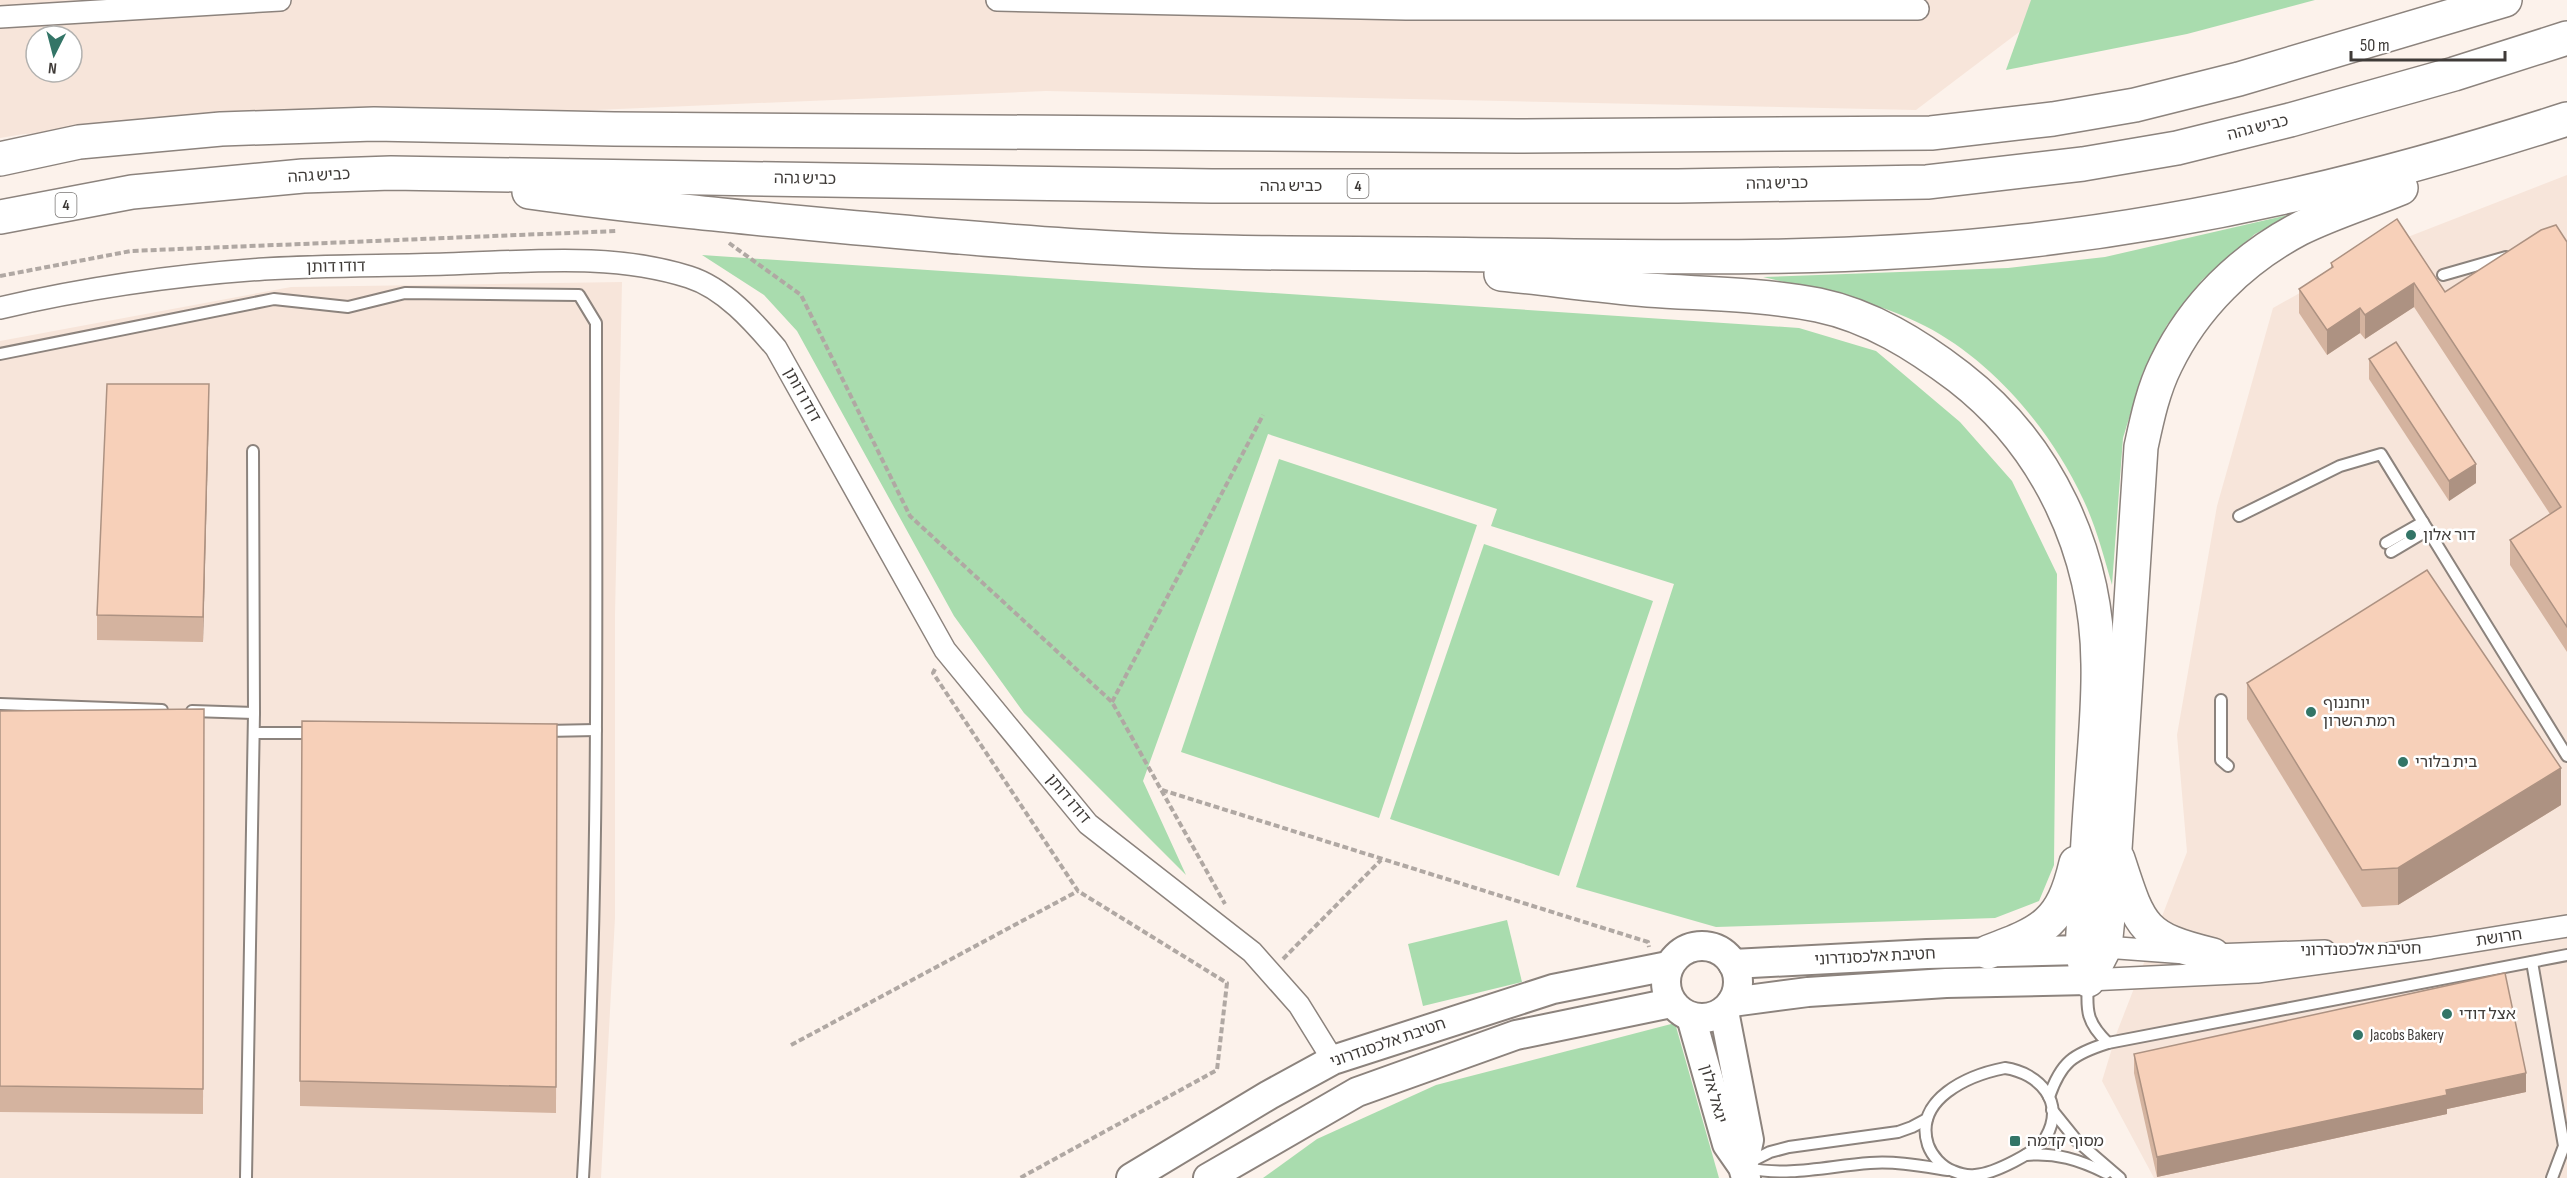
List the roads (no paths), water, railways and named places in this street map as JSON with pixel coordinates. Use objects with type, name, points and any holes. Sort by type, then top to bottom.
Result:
[{"type":"highway","points":[[2239,79],[2444,0]]},
{"type":"highway","points":[[0,159],[79,142],[209,130],[374,124],[626,129],[1517,136],[1931,133],[2053,119],[2123,107],[2239,79],[2505,0]]},
{"type":"highway","name":"כביש גהה","points":[[0,217],[132,192],[303,176],[390,173],[1212,186],[1678,186],[1927,182],[2073,166],[2177,148],[2290,120],[2443,77],[2567,38]]},
{"type":"highway","points":[[390,173],[626,206],[959,237],[1114,248],[1220,252],[1777,257],[1843,255],[2021,242],[2121,228],[2312,193],[2461,153],[2567,120]]},
{"type":"highway","points":[[2092,959],[2115,849],[2140,447],[2151,403],[2165,364],[2189,325],[2220,285],[2252,259],[2299,229],[2567,120]]},
{"type":"highway","points":[[1220,252],[1773,299],[1831,309],[1864,319],[1899,336],[1936,360],[1977,392],[2014,427],[2042,467],[2066,510],[2080,548],[2091,598],[2098,661],[2091,800],[2092,959]]},
{"type":"highway","points":[[1988,952],[2025,938],[2044,926],[2060,910],[2069,891],[2091,800]]},
{"type":"highway","points":[[2115,849],[2139,916],[2150,930],[2162,940],[2213,955]]},
{"type":"street","points":[[0,16],[280,0]]},
{"type":"street","points":[[997,0],[1624,4],[1918,9]]},
{"type":"street","name":"דודו דותן","points":[[0,308],[45,297],[148,281],[265,269],[609,262],[653,267],[692,278],[717,291],[755,323],[776,348],[945,650],[1088,824],[1252,952],[1299,1005],[1334,1059]]},
{"type":"street","name":"חרושת","points":[[2431,948],[2567,926]]},
{"type":"street","points":[[1208,1178],[1357,1092],[1516,1035],[1681,1010],[1714,1016],[1728,1007],[1738,981],[1733,964],[1722,952],[1711,946],[1698,945],[1686,948],[1668,966],[1665,978],[1666,991],[1681,1010]]},
{"type":"street","name":"חטיבת אלכסנדרוני","points":[[1733,964],[1988,952],[2257,972],[2431,948]]},
{"type":"street","name":"חטיבת אלכסנדרוני","points":[[1728,1007],[1808,992],[1946,983],[2092,959],[2431,948]]},
{"type":"street","name":"חטיבת אלכסנדרוני","points":[[1131,1178],[1269,1095],[1334,1059],[1553,989],[1668,966]]},
{"type":"street","name":"יגאל אלון","points":[[1728,1007],[1749,1140],[1745,1173]]},
{"type":"street","name":"יגאל אלון","points":[[1681,1010],[1727,1144],[1745,1173]]},
{"type":"lane","points":[[2443,275],[2522,252]]},
{"type":"lane","points":[[0,354],[274,299],[348,307],[405,293],[579,295],[596,323],[596,730],[590,1067],[583,1178]]},
{"type":"lane","points":[[246,1178],[254,733],[252,451]]},
{"type":"lane","points":[[2239,516],[2340,466],[2381,454],[2567,756]]},
{"type":"lane","points":[[2389,548],[2425,526]]},
{"type":"lane","points":[[2221,700],[2221,760],[2228,766]]},
{"type":"lane","points":[[0,704],[254,713]]},
{"type":"lane","points":[[537,731],[596,730]]},
{"type":"lane","points":[[254,733],[324,733]]},
{"type":"lane","points":[[2049,1097],[2061,1068],[2068,1060],[2108,1042],[2567,955]]},
{"type":"lane","points":[[2092,959],[2086,1003],[2089,1019],[2096,1032],[2108,1042]]},
{"type":"lane","points":[[2532,962],[2564,1146],[2552,1178]]},
{"type":"lane","points":[[1927,1119],[1898,1132],[1770,1152],[1753,1159],[1745,1173],[1793,1172],[1891,1162],[1948,1170],[1962,1175],[1976,1176],[1990,1172],[2026,1155],[2039,1146],[2046,1137],[2051,1124],[2052,1110],[2049,1097],[2042,1086],[2019,1070],[2005,1068],[1990,1071],[1942,1094],[1933,1105],[1927,1119],[1925,1133],[1929,1148],[1948,1170]]},
{"type":"lane","points":[[2052,1110],[2077,1141],[2118,1178]]},
{"type":"lane","points":[[2026,1155],[2043,1153],[2075,1160],[2118,1178]]},
{"type":"place","name":"דור אלון","points":[[2411,535]]},
{"type":"place","name":"יוחננוף רמת השרון","points":[[2311,712]]},
{"type":"place","name":"בית בלורי","points":[[2403,762]]},
{"type":"place","name":"אצל דודי","points":[[2447,1014]]},
{"type":"place","name":"Jacobs Bakery","points":[[2358,1035]]},
{"type":"place","name":"מסוף קדמה","points":[[2015,1141]]}]
